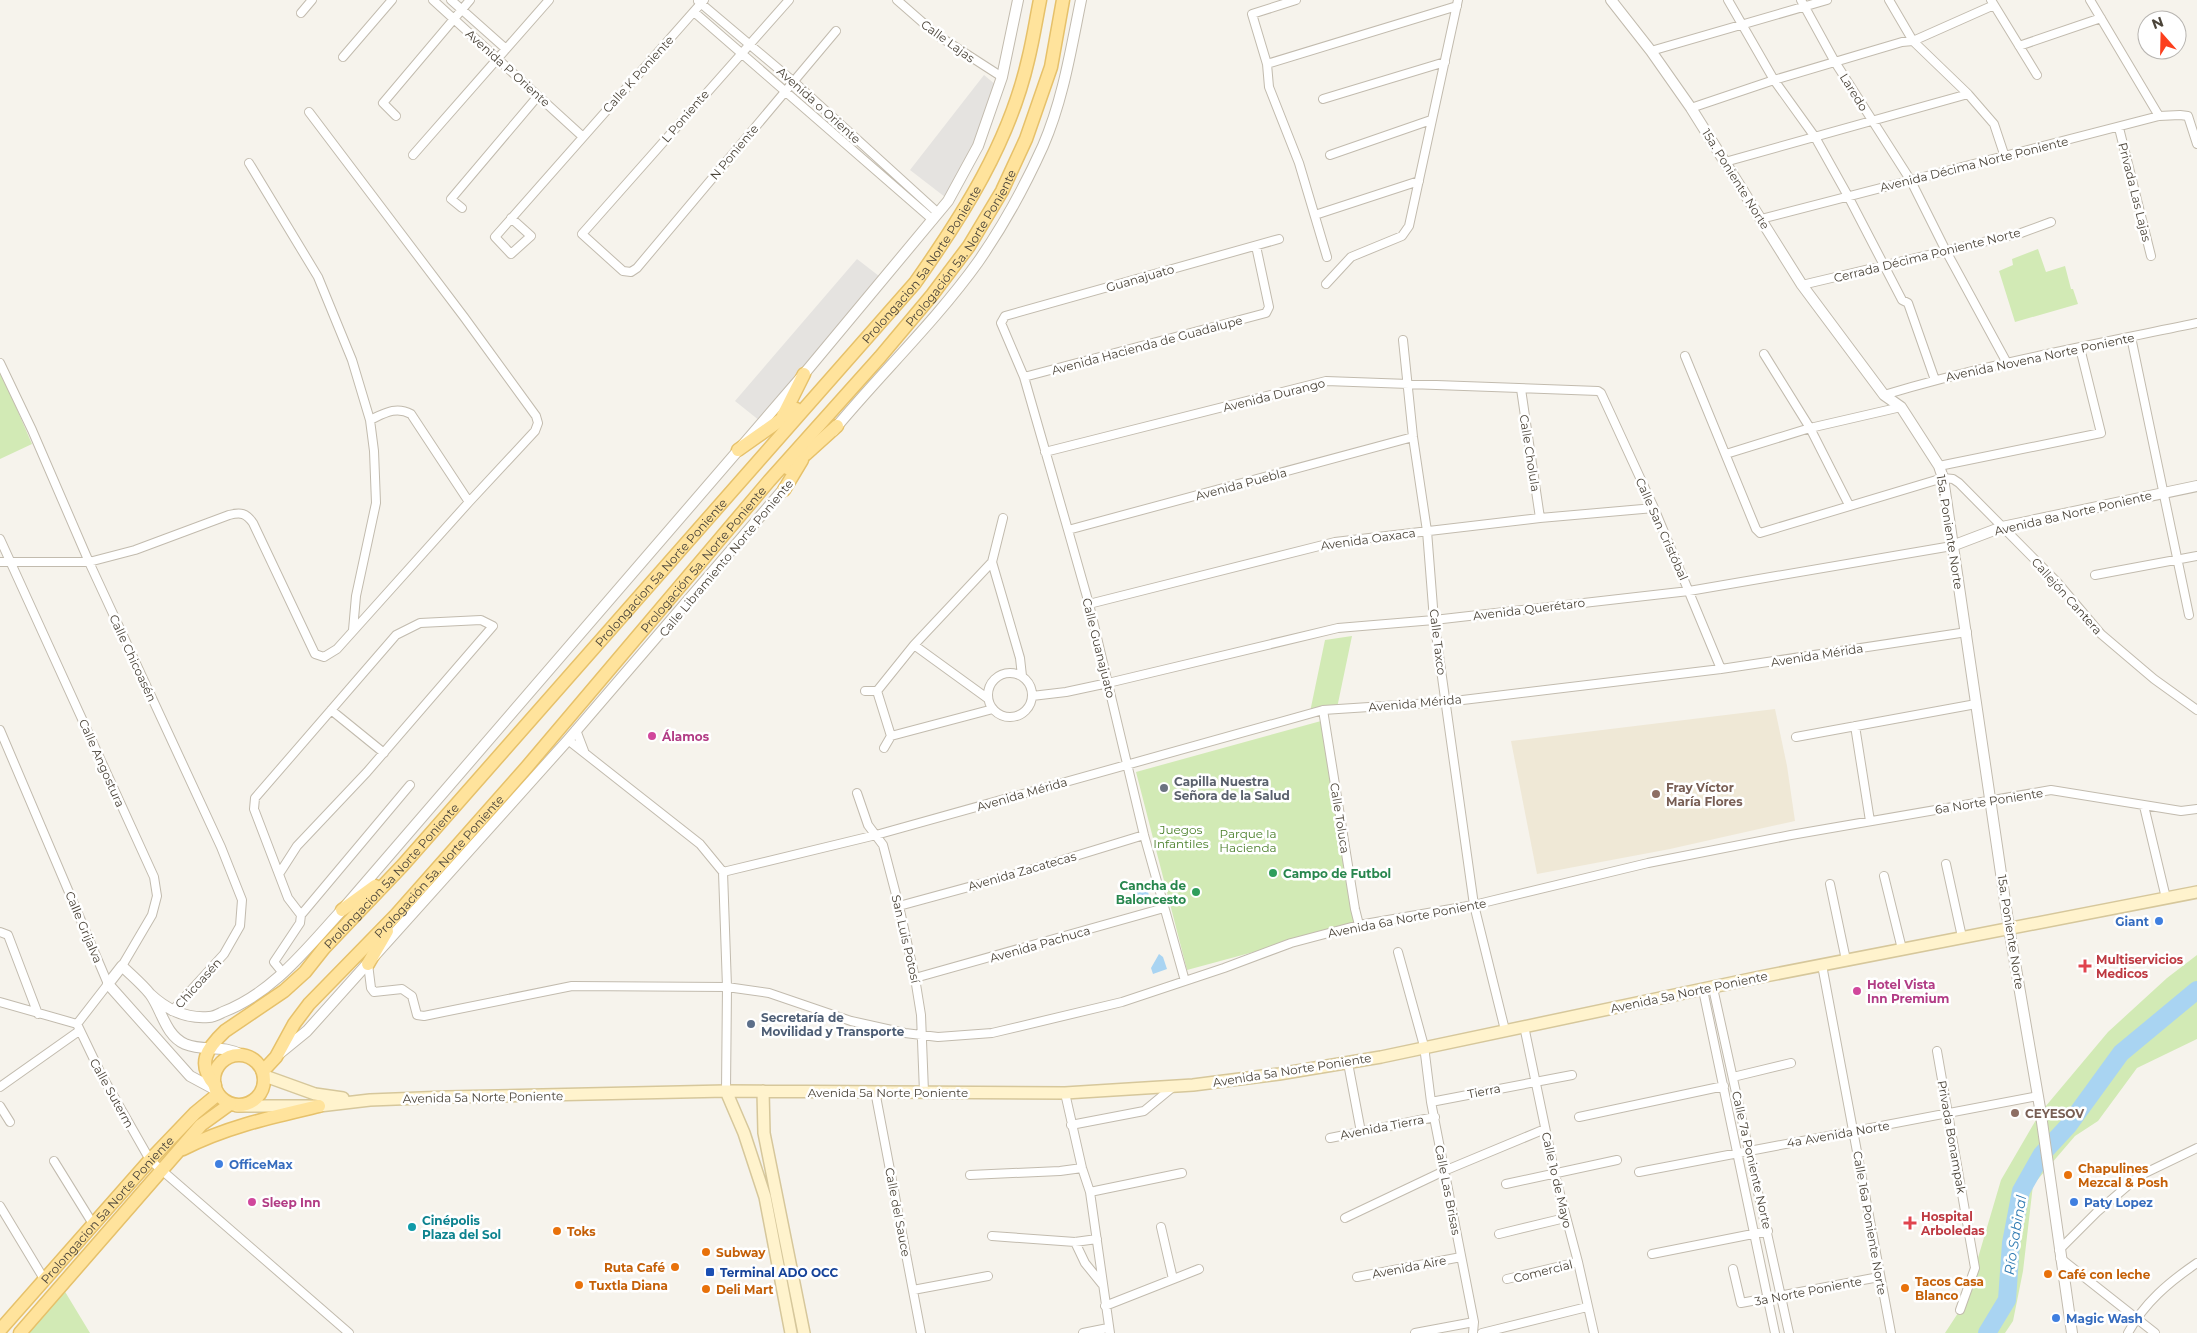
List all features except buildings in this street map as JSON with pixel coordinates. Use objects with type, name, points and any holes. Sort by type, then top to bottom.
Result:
[{"type":"main road","name":"Prolongacion 5a Norte Poniente","points":[[0,1330],[92,1224],[216,1090],[206,1075],[204,1067],[211,1048],[226,1031],[284,991],[305,972],[324,948],[403,865],[915,283],[948,237],[985,176],[1006,129],[1028,61],[1040,0]]},
{"type":"main road","name":"Prologación 5a. Norte Poniente","points":[[264,1073],[276,1057],[294,1024],[309,1004],[396,915],[526,768],[769,481],[880,357],[932,295],[968,246],[1002,191],[1026,139],[1050,67],[1063,0]]},
{"type":"main road","points":[[765,452],[804,374]]},
{"type":"main road","points":[[738,450],[814,396]]},
{"type":"main road","points":[[784,490],[806,454],[825,417]]},
{"type":"main road","points":[[769,481],[806,454],[837,426]]},
{"type":"main road","points":[[342,910],[403,865]]},
{"type":"main road","name":"Avenida 5a Norte Poniente","points":[[234,1105],[319,1106],[370,1100],[726,1091],[1065,1093],[1173,1087],[1279,1074],[1348,1063],[1846,960],[2197,892]]},
{"type":"main road","points":[[368,964],[396,915]]},
{"type":"main road","points":[[242,1055],[255,1060],[264,1073],[264,1087],[258,1097],[249,1104],[234,1105],[216,1090],[216,1072],[223,1061],[242,1055]]},
{"type":"main road","name":"Avenida 5a Norte Poniente","points":[[264,1073],[315,1094],[370,1100]]},
{"type":"main road","points":[[726,1091],[744,1133],[765,1197],[791,1333]]},
{"type":"main road","points":[[763,1091],[764,1133],[804,1333]]},
{"type":"main road","name":"Prolongacion 5a Norte Poniente","points":[[20,1333],[201,1125],[234,1105]]},
{"type":"main road","points":[[176,1153],[210,1135],[261,1118],[319,1106]]},
{"type":"street","points":[[301,13],[312,0]]},
{"type":"street","points":[[343,57],[392,0]]},
{"type":"street","name":"Avenida P Oriente","points":[[433,0],[582,136]]},
{"type":"street","name":"Avenida P Oriente","points":[[451,0],[506,49]]},
{"type":"street","points":[[396,116],[383,103],[470,0]]},
{"type":"street","points":[[413,155],[549,0]]},
{"type":"street","name":"L Poniente","points":[[631,272],[623,271],[582,234],[789,0]]},
{"type":"street","name":"Calle Lajas","points":[[897,0],[937,35],[1002,77]]},
{"type":"street","points":[[150,994],[172,1012],[191,1016],[210,1017],[233,1008],[251,998],[283,973],[342,910],[804,374],[948,201],[978,146],[1002,77],[1018,0]]},
{"type":"street","name":"Calle Libramiento Norte Poniente","points":[[276,1057],[307,1031],[653,644],[837,426],[942,308],[978,261],[1017,198],[1044,144],[1063,84],[1081,0]]},
{"type":"street","points":[[1296,0],[1252,14],[1267,64],[1269,86],[1299,163],[1327,257]]},
{"type":"street","name":"15a. Poniente Norte","points":[[1611,0],[1651,51],[1691,108],[1802,285],[1884,394],[1901,407],[1939,466],[1943,478],[1952,546],[1967,632],[2009,928],[2038,1096],[2072,1333]]},
{"type":"street","points":[[1728,0],[1774,80],[1815,137],[1902,300],[1908,303],[1935,380]]},
{"type":"street","points":[[1651,51],[1803,3],[1827,0]]},
{"type":"street","points":[[1889,0],[1913,41],[1968,94],[1994,124],[2005,157]]},
{"type":"street","points":[[2090,0],[2159,116]]},
{"type":"street","name":"Avenida o Oriente","points":[[700,1],[794,82],[936,216]]},
{"type":"street","name":"Calle K Poniente","points":[[512,218],[531,236],[511,254],[495,237],[582,136],[694,12],[700,1]]},
{"type":"street","points":[[1267,64],[1458,3]]},
{"type":"street","points":[[1326,284],[1351,257],[1402,236],[1409,226],[1458,3]]},
{"type":"street","name":"Laredo","points":[[1803,3],[1835,62],[1910,181],[1946,252],[2007,363]]},
{"type":"street","points":[[1691,108],[1774,80],[1902,42],[1913,41],[1992,3],[2037,75]]},
{"type":"street","name":"Avenida o Oriente","points":[[694,12],[893,187],[936,216]]},
{"type":"street","points":[[2020,46],[2101,18]]},
{"type":"street","name":"N Poniente","points":[[631,272],[637,268],[836,31]]},
{"type":"street","points":[[1322,99],[1445,62]]},
{"type":"street","points":[[1725,162],[1968,94]]},
{"type":"street","points":[[462,208],[451,198],[538,96]]},
{"type":"street","points":[[0,562],[89,562],[135,550],[229,515],[240,513],[248,516],[253,523],[315,654],[324,657],[337,649],[535,431],[538,423],[536,416],[308,112]]},
{"type":"street","name":"Avenida Décima Norte Poniente","points":[[1761,219],[2119,128],[2159,116],[2180,114],[2188,116],[2197,144]]},
{"type":"street","points":[[1330,155],[1431,120]]},
{"type":"street","name":"Privada Las Lajas","points":[[2119,128],[2151,256]]},
{"type":"street","points":[[249,163],[318,277],[352,360],[370,420],[374,451],[376,503],[356,596],[353,630]]},
{"type":"street","points":[[1315,214],[1419,181]]},
{"type":"street","name":"Cerrada Décima Poniente Norte","points":[[1802,285],[1946,252],[2021,233],[2052,222]]},
{"type":"street","name":"Guanajuato","points":[[1002,318],[1279,239]]},
{"type":"street","name":"Avenida Hacienda de Guadalupe","points":[[1024,377],[1268,311],[1269,307],[1256,246]]},
{"type":"street","name":"Calle Guanajuato","points":[[1002,318],[1001,323],[1024,377],[1089,604],[1144,835],[1185,982]]},
{"type":"street","name":"Avenida Novena Norte Poniente","points":[[1884,394],[2007,363],[2197,323]]},
{"type":"street","points":[[2131,337],[2189,616]]},
{"type":"street","name":"Calle Taxco","points":[[1403,340],[1409,383],[1413,437],[1427,531],[1434,620],[1474,905],[1505,1030]]},
{"type":"street","points":[[1939,466],[2101,434],[2080,348]]},
{"type":"street","points":[[1764,354],[1810,428],[1848,505]]},
{"type":"street","points":[[1685,356],[1756,530],[1760,533],[1943,478]]},
{"type":"street","name":"Calle Chicoasén","points":[[0,363],[32,430],[89,562],[221,847],[242,900],[240,926],[224,954]]},
{"type":"street","name":"Avenida Durango","points":[[1045,452],[1326,381],[1598,391]]},
{"type":"street","name":"Calle Cholula","points":[[1521,389],[1540,518]]},
{"type":"street","name":"Calle San Cristóbal","points":[[1598,391],[1601,393],[1654,508],[1721,669]]},
{"type":"street","points":[[1726,454],[1810,428],[1901,407]]},
{"type":"street","points":[[370,420],[389,411],[401,409],[411,414],[469,502]]},
{"type":"street","name":"Avenida Puebla","points":[[1068,530],[1382,447],[1413,437]]},
{"type":"street","name":"Callejón Cantera","points":[[1943,478],[1953,479],[1959,483],[2057,582],[2101,634],[2154,679],[2197,710]]},
{"type":"street","name":"Avenida 8a Norte Poniente","points":[[1952,546],[2002,527],[2197,486]]},
{"type":"street","name":"Avenida Oaxaca","points":[[1089,604],[1335,542],[1540,518],[1654,508]]},
{"type":"street","points":[[878,691],[914,645],[992,562],[1003,518]]},
{"type":"street","name":"Calle Angostura","points":[[0,539],[154,877],[157,896],[152,916],[122,966],[108,984]]},
{"type":"street","name":"Avenida Querétaro","points":[[1032,696],[1066,692],[1108,683],[1338,628],[1434,620],[1689,590],[1952,546]]},
{"type":"street","points":[[2095,575],[2197,556]]},
{"type":"street","points":[[992,562],[1020,658],[1022,676]]},
{"type":"street","points":[[279,874],[297,846],[384,753],[493,626],[481,620],[420,623],[396,635],[255,798],[254,808],[288,898],[301,915]]},
{"type":"street","name":"Avenida Mérida","points":[[723,872],[876,835],[1323,710],[1446,702],[1721,669],[1967,632]]},
{"type":"street","points":[[914,645],[987,698],[993,709],[1006,716],[1018,715],[1028,708],[1032,696],[1030,684],[1022,676],[1009,673],[998,678],[988,692],[987,698]]},
{"type":"street","points":[[865,691],[878,691]]},
{"type":"street","points":[[878,691],[891,736]]},
{"type":"street","points":[[1796,737],[1976,704]]},
{"type":"street","points":[[884,748],[891,736],[993,709]]},
{"type":"street","points":[[331,710],[384,753]]},
{"type":"street","name":"Calle Toluca","points":[[1323,710],[1359,925]]},
{"type":"street","points":[[1855,726],[1870,820]]},
{"type":"street","name":"Calle Grijalva","points":[[0,730],[108,984],[190,1076],[216,1090]]},
{"type":"street","points":[[576,730],[585,752]]},
{"type":"street","points":[[568,740],[700,844],[723,872],[727,987],[726,1091]]},
{"type":"street","points":[[283,973],[274,962],[300,923],[301,915],[410,784]]},
{"type":"street","name":"6a Norte Poniente","points":[[1870,820],[2058,790],[2144,806],[2181,811],[2197,809]]},
{"type":"street","name":"San Luis Potosí","points":[[857,794],[868,825],[883,845],[899,906],[921,1015],[924,1092]]},
{"type":"street","points":[[2144,806],[2166,898]]},
{"type":"street","name":"Avenida 6a Norte Poniente","points":[[368,964],[370,988],[374,992],[402,989],[412,996],[417,1015],[424,1016],[572,986],[727,987],[769,993],[851,1020],[921,1035],[992,1033],[1122,1002],[1185,982],[1291,944],[1359,925],[1474,905],[1648,863],[1870,820]]},
{"type":"street","name":"Avenida Zacatecas","points":[[899,906],[1020,873],[1144,835]]},
{"type":"street","points":[[1946,864],[1962,937]]},
{"type":"street","points":[[1884,876],[1902,949]]},
{"type":"street","points":[[1830,884],[1846,960]]},
{"type":"street","name":"Avenida Pachuca","points":[[915,978],[1164,908]]},
{"type":"street","points":[[0,932],[8,935],[38,1014]]},
{"type":"street","name":"Calle Las Brisas","points":[[1398,952],[1424,1046],[1431,1102],[1474,1322],[1472,1333]]},
{"type":"street","name":"Chicoasén","points":[[172,1012],[224,954]]},
{"type":"street","name":"Calle 16a Poniente Norte","points":[[1822,965],[1879,1278],[1891,1333]]},
{"type":"street","name":"Calle Grijalva","points":[[122,966],[150,994],[161,1018],[183,1043],[196,1048],[231,1049],[242,1055]]},
{"type":"street","points":[[0,1087],[78,1028],[108,984]]},
{"type":"street","name":"Calle 7a Poniente Norte","points":[[1708,989],[1734,1077],[1789,1333]]},
{"type":"street","name":"Calle 7a Poniente Norte","points":[[1708,989],[1736,1154],[1775,1333]]},
{"type":"street","points":[[0,1002],[78,1028]]},
{"type":"street","name":"Calle 1o de Mayo","points":[[1524,1026],[1544,1129],[1594,1333]]},
{"type":"street","name":"Calle Suterm","points":[[78,1028],[101,1074],[150,1160],[349,1333]]},
{"type":"street","name":"Privada Bonampak","points":[[1938,1051],[1975,1268],[1960,1310]]},
{"type":"street","points":[[1348,1063],[1361,1132]]},
{"type":"street","points":[[1734,1077],[1791,1063]]},
{"type":"street","name":"Tierra","points":[[1431,1102],[1572,1075]]},
{"type":"street","points":[[1579,1117],[1724,1086]]},
{"type":"street","points":[[1071,1126],[1144,1111],[1173,1087]]},
{"type":"street","name":"Calle del Sauce","points":[[875,1091],[921,1333]]},
{"type":"street","points":[[1065,1093],[1071,1126],[1090,1192],[1109,1330],[1083,1333]]},
{"type":"street","name":"4a Avenida Norte","points":[[1639,1172],[2038,1096]]},
{"type":"street","points":[[0,1106],[10,1122]]},
{"type":"street","name":"Avenida Tierra","points":[[1330,1138],[1434,1117]]},
{"type":"street","points":[[1345,1218],[1444,1171],[1544,1129]]},
{"type":"street","points":[[2155,1333],[2060,1254],[2097,1212],[2139,1176],[2197,1148]]},
{"type":"street","points":[[1506,1184],[1555,1175],[1617,1160]]},
{"type":"street","points":[[54,1161],[92,1224]]},
{"type":"street","points":[[970,1175],[1060,1171],[1082,1168]]},
{"type":"street","points":[[1090,1192],[1182,1173]]},
{"type":"street","points":[[0,1206],[44,1279]]},
{"type":"street","points":[[1499,1234],[1565,1218]]},
{"type":"street","points":[[1161,1227],[1173,1279]]},
{"type":"street","points":[[1652,1254],[1768,1231]]},
{"type":"street","points":[[992,1236],[1075,1242],[1097,1238]]},
{"type":"street","points":[[1075,1242],[1088,1267],[1102,1284]]},
{"type":"street","name":"Avenida Aire","points":[[1357,1277],[1461,1257]]},
{"type":"street","name":"Comercial","points":[[1507,1280],[1578,1262]]},
{"type":"street","points":[[2128,1333],[2136,1318],[2167,1283],[2197,1262]]},
{"type":"street","points":[[1105,1306],[1199,1269]]},
{"type":"street","name":"3a Norte Poniente","points":[[1733,1269],[1741,1303],[1879,1278]]},
{"type":"street","points":[[913,1290],[988,1276]]},
{"type":"street","points":[[1482,1333],[1588,1307]]},
{"type":"street","points":[[1415,1333],[1474,1322]]},
{"type":"shaded area","points":[[984,75],[996,85],[977,142],[945,197],[910,170]]},
{"type":"shaded area","points":[[857,259],[879,276],[760,421],[735,401]]},
{"type":"shaded area","name":"Fray Víctor María Flores","points":[[1775,709],[1787,766],[1795,821],[1670,849],[1537,874],[1511,741]]},
{"type":"green space","points":[[2038,249],[2046,272],[2065,266],[2071,289],[2073,289],[2078,304],[2015,322],[1999,271],[2013,265],[2012,259]]},
{"type":"green space","points":[[0,370],[32,444],[0,459]]},
{"type":"green space","points":[[1352,636],[1337,708],[1310,712],[1325,640]]},
{"type":"green space","name":"Parque la Hacienda","points":[[1321,721],[1357,924],[1187,970],[1136,772]]},
{"type":"green space","points":[[2197,955],[2197,1039],[2137,1068],[2098,1121],[2075,1136],[2033,1185],[2023,1271],[2013,1321],[2005,1333],[1945,1333],[1960,1310],[1975,1268],[2001,1180],[2040,1113],[2108,1032],[2167,978]]},
{"type":"green space","points":[[64,1290],[90,1333],[26,1333]]},
{"type":"water","points":[[1145,883],[1150,898],[1137,903],[1134,896],[1138,886]]},
{"type":"water","points":[[1159,954],[1163,957],[1167,969],[1153,974],[1151,968]]},
{"type":"waterway","name":"Río Sabinal","points":[[1987,1333],[2007,1300],[2011,1243],[2021,1191],[2042,1154],[2068,1126],[2121,1053],[2197,990]]},
{"type":"place","name":"Álamos","points":[[652,736]]},
{"type":"place","name":"Capilla Nuestra Señora de la Salud","points":[[1164,788]]},
{"type":"place","name":"Fray Víctor María Flores","points":[[1656,794]]},
{"type":"place","name":"Campo de Futbol","points":[[1273,873]]},
{"type":"place","name":"Cancha de Baloncesto","points":[[1196,892]]},
{"type":"place","name":"Giant","points":[[2159,921]]},
{"type":"place","name":"Multiservicios Medicos","points":[[2085,966]]},
{"type":"place","name":"Hotel Vista Inn Premium","points":[[1857,991]]},
{"type":"place","name":"Secretaría de Movilidad y Transporte","points":[[751,1024]]},
{"type":"place","name":"CEYESOV","points":[[2015,1113]]},
{"type":"place","name":"OfficeMax","points":[[219,1164]]},
{"type":"place","name":"Chapulines Mezcal & Posh","points":[[2068,1175]]},
{"type":"place","name":"Sleep Inn","points":[[252,1202]]},
{"type":"place","name":"Paty Lopez","points":[[2074,1202]]},
{"type":"place","name":"Hospital Arboledas","points":[[1910,1223]]},
{"type":"place","name":"Cinépolis Plaza del Sol","points":[[412,1227]]},
{"type":"place","name":"Toks","points":[[557,1231]]},
{"type":"place","name":"Subway","points":[[706,1252]]},
{"type":"place","name":"Ruta Café","points":[[675,1267]]},
{"type":"place","name":"Terminal ADO OCC","points":[[710,1272]]},
{"type":"place","name":"Café con leche","points":[[2048,1274]]},
{"type":"place","name":"Tuxtla Diana","points":[[579,1285]]},
{"type":"place","name":"Tacos Casa Blanco","points":[[1905,1288]]},
{"type":"place","name":"Deli Mart","points":[[706,1289]]},
{"type":"place","name":"Magic Wash","points":[[2056,1318]]},
{"type":"park label","name":"Juegos Infantiles","points":[[1181,836]]}]
